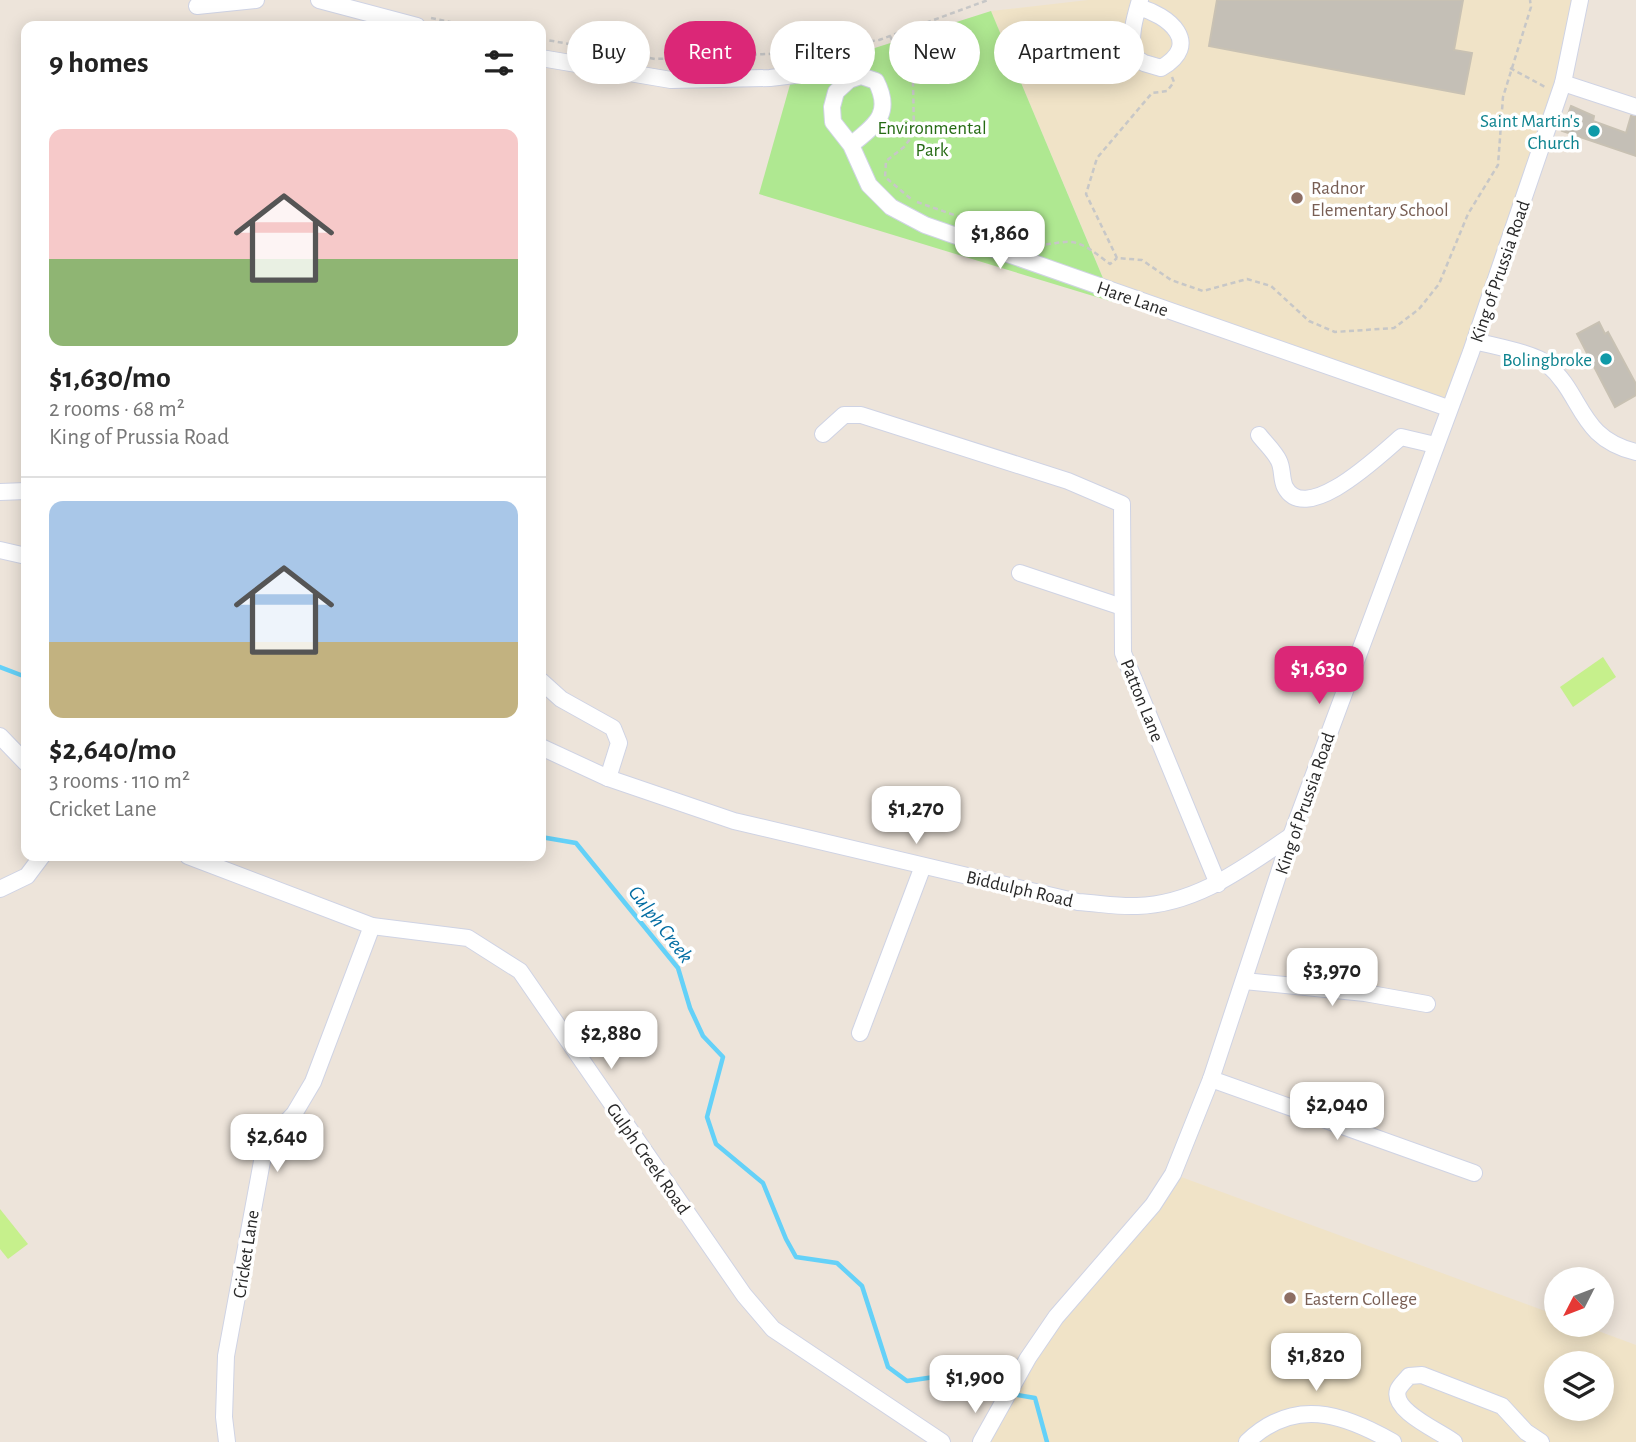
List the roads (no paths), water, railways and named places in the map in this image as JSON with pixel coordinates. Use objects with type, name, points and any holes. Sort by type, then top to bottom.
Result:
[{"type":"street","points":[[197,6],[256,0]]},
{"type":"street","points":[[319,0],[398,21]]},
{"type":"street","name":"King of Prussia Road","points":[[981,1442],[1013,1384],[1064,1308],[1153,1205],[1174,1174],[1211,1079],[1291,836],[1475,341],[1561,89],[1580,0]]},
{"type":"street","points":[[1139,4],[1161,15],[1178,32],[1180,47],[1174,60],[1161,68],[1144,63],[1133,56],[1130,38],[1139,4]]},
{"type":"street","points":[[546,59],[671,80],[770,78]]},
{"type":"street","points":[[851,145],[874,125],[883,111],[884,97],[875,81]]},
{"type":"street","name":"Hare Lane","points":[[845,84],[836,92],[832,107],[834,122],[851,145],[870,185],[891,207],[925,225],[1448,408]]},
{"type":"street","points":[[1561,89],[1636,107]]},
{"type":"street","points":[[1475,341],[1545,362],[1596,433],[1621,448],[1636,452]]},
{"type":"street","name":"Patton Lane","points":[[823,434],[844,415],[861,415],[1068,481],[1122,504],[1123,653],[1218,884]]},
{"type":"street","points":[[1259,435],[1279,460],[1286,488],[1296,498],[1311,501],[1336,488],[1401,437],[1435,445]]},
{"type":"street","points":[[0,492],[21,491]]},
{"type":"street","points":[[0,550],[21,555]]},
{"type":"street","points":[[1020,573],[1122,607]]},
{"type":"street","points":[[546,686],[561,699],[613,728],[619,743],[608,778]]},
{"type":"street","points":[[0,736],[21,758]]},
{"type":"street","name":"Biddulph Road","points":[[546,749],[608,778],[734,821],[1078,902],[1136,906],[1177,901],[1218,884],[1291,836]]},
{"type":"street","points":[[0,889],[27,876],[38,861]]},
{"type":"street","name":"Gulph Creek Road","points":[[201,861],[372,926],[468,937],[520,971],[744,1295],[773,1329],[942,1442]]},
{"type":"street","points":[[860,1033],[923,866]]},
{"type":"street","name":"Cricket Lane","points":[[226,1442],[226,1356],[265,1145],[294,1114],[313,1082],[372,926]]},
{"type":"street","points":[[1244,981],[1365,993],[1427,1004]]},
{"type":"street","points":[[1211,1079],[1474,1173]]},
{"type":"street","points":[[1454,1442],[1405,1410],[1398,1400],[1398,1389],[1409,1376],[1422,1375],[1502,1406],[1526,1432],[1541,1442]]},
{"type":"street","points":[[1247,1442],[1266,1424],[1314,1411],[1358,1422],[1393,1442]]},
{"type":"waterway","name":"Gulph Creek","points":[[0,667],[21,675]]},
{"type":"waterway","name":"Gulph Creek","points":[[546,838],[576,843],[678,968],[690,1008],[703,1036],[723,1057],[707,1117],[716,1144],[763,1183],[796,1257],[837,1263],[862,1286],[888,1367],[907,1381],[941,1376],[1003,1392]]},
{"type":"waterway","name":"Gulph Creek","points":[[1012,1394],[1035,1398],[1047,1442]]},
{"type":"place","name":"Saint Martin's Church","points":[[1594,131]]},
{"type":"place","name":"Radnor Elementary School","points":[[1297,198]]},
{"type":"place","name":"Bolingbroke","points":[[1606,359]]},
{"type":"place","name":"Eastern College","points":[[1290,1298]]},
{"type":"park label","name":"Environmental Park","points":[[932,138]]}]
